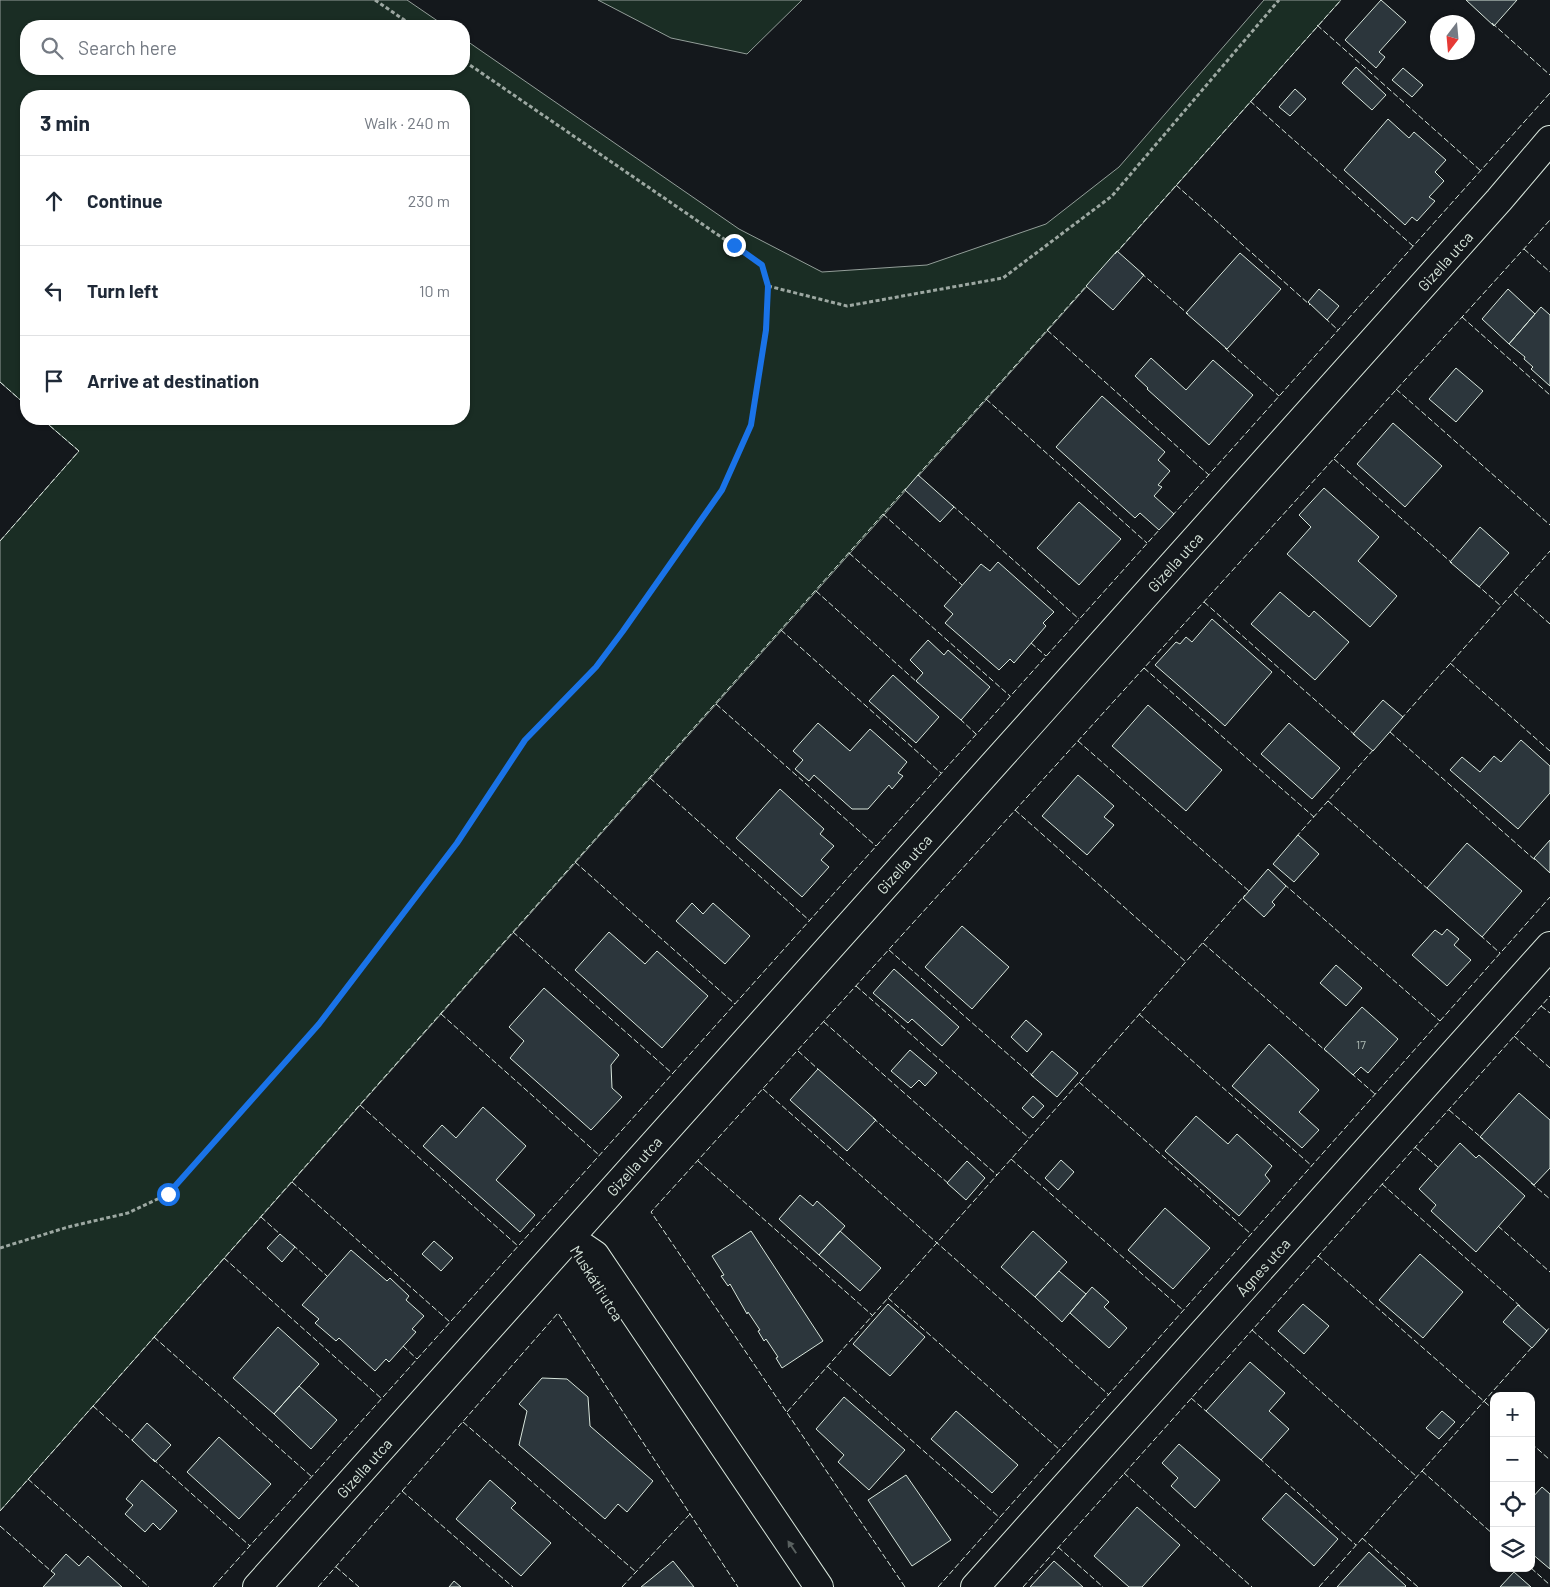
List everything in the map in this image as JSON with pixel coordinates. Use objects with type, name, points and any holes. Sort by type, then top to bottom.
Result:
[{"type":"street","name":"Gizella utca","points":[[257,1587],[1499,200],[1550,140]]},
{"type":"street","points":[[1499,200],[1524,178],[1550,166]]},
{"type":"street","name":"Ágnes utca","points":[[975,1587],[1550,946]]},
{"type":"street","name":"Muskátli utca","points":[[570,1238],[580,1261],[796,1587]]},
{"type":"street","name":"Muskátli utca","points":[[570,1238],[595,1255],[819,1587]]},
{"type":"path","points":[[375,0],[404,20]]},
{"type":"path","points":[[768,286],[847,306],[1003,278],[1112,196],[1278,0]]},
{"type":"path","points":[[0,1248],[68,1227],[128,1213],[168,1194],[319,1024],[457,843],[525,740],[596,667],[722,490],[751,425],[766,330],[768,286],[762,265],[470,66]]},
{"type":"green space","points":[[0,0],[407,0],[436,20],[20,20],[20,75],[470,75],[470,43],[739,229],[822,272],[927,265],[1046,224],[1119,167],[1264,0],[1341,0],[0,1511],[0,541],[79,451],[49,425],[470,425],[470,90],[20,90],[20,400],[0,382]]},
{"type":"green space","points":[[598,0],[802,0],[747,54],[671,38]]},
{"type":"building","points":[[1381,0],[1406,22],[1379,52],[1385,57],[1376,68],[1345,40]]},
{"type":"building","points":[[1466,0],[1517,0],[1494,26]]},
{"type":"building","points":[[1356,67],[1386,95],[1372,110],[1342,83]]},
{"type":"building","points":[[1403,68],[1423,85],[1412,97],[1392,80]]},
{"type":"building","points":[[1295,89],[1306,99],[1290,116],[1279,107]]},
{"type":"building","points":[[1388,119],[1409,138],[1414,132],[1446,160],[1435,172],[1444,181],[1429,197],[1435,201],[1417,221],[1412,217],[1405,225],[1344,170]]},
{"type":"building","points":[[1117,251],[1144,275],[1113,310],[1086,286]]},
{"type":"building","points":[[1240,253],[1281,289],[1227,349],[1186,313]]},
{"type":"building","points":[[1319,289],[1339,306],[1327,320],[1308,302]]},
{"type":"building","points":[[1508,289],[1535,314],[1509,344],[1482,319]]},
{"type":"building","points":[[1541,307],[1550,315],[1550,386],[1531,369],[1533,367],[1524,359],[1525,357],[1509,344]]},
{"type":"building","points":[[1151,358],[1186,390],[1213,360],[1253,395],[1209,445],[1135,376]]},
{"type":"building","points":[[1456,368],[1483,391],[1456,422],[1429,399]]},
{"type":"building","points":[[1102,396],[1165,452],[1158,460],[1170,471],[1158,485],[1162,487],[1154,496],[1174,514],[1159,530],[1140,513],[1135,518],[1056,447]]},
{"type":"building","points":[[1393,423],[1442,466],[1405,507],[1357,464]]},
{"type":"building","points":[[918,475],[954,507],[940,522],[905,490]]},
{"type":"building","points":[[1324,488],[1379,537],[1358,561],[1397,596],[1370,627],[1287,554],[1311,527],[1299,515]]},
{"type":"building","points":[[1079,502],[1121,539],[1079,585],[1037,548]]},
{"type":"building","points":[[1480,527],[1509,553],[1479,587],[1450,562]]},
{"type":"building","points":[[998,562],[1054,612],[1043,623],[1046,626],[1014,663],[1010,659],[999,670],[945,623],[953,614],[944,606],[981,564],[990,571]]},
{"type":"building","points":[[1280,592],[1309,617],[1314,611],[1349,642],[1315,680],[1251,624]]},
{"type":"building","points":[[1212,619],[1272,672],[1225,726],[1155,665],[1176,642],[1180,644],[1186,637],[1192,642]]},
{"type":"building","points":[[928,640],[944,655],[948,650],[990,687],[961,720],[916,681],[923,673],[910,660]]},
{"type":"building","points":[[893,675],[939,717],[916,743],[869,701]]},
{"type":"building","points":[[1383,700],[1403,717],[1373,751],[1353,734]]},
{"type":"building","points":[[1148,705],[1222,770],[1186,811],[1112,746]]},
{"type":"building","points":[[818,723],[850,751],[870,729],[907,762],[898,773],[903,776],[892,789],[889,785],[868,809],[852,809],[814,775],[809,781],[795,769],[803,760],[793,751]]},
{"type":"building","points":[[1289,723],[1340,768],[1312,799],[1261,754]]},
{"type":"building","points":[[1521,740],[1550,766],[1550,793],[1518,829],[1450,770],[1462,757],[1480,772],[1494,756],[1501,762]]},
{"type":"building","points":[[1078,775],[1114,806],[1104,817],[1114,825],[1087,855],[1042,816]]},
{"type":"building","points":[[780,789],[824,829],[820,834],[834,846],[821,860],[829,867],[802,897],[736,838]]},
{"type":"building","points":[[1298,835],[1319,854],[1294,882],[1273,864]]},
{"type":"building","points":[[1550,840],[1550,873],[1534,858]]},
{"type":"building","points":[[1467,843],[1522,891],[1482,937],[1427,888]]},
{"type":"building","points":[[1268,869],[1286,886],[1272,902],[1275,905],[1264,917],[1243,898]]},
{"type":"building","points":[[692,903],[703,914],[713,903],[750,936],[725,964],[676,921]]},
{"type":"building","points":[[962,926],[1009,967],[972,1009],[925,967]]},
{"type":"building","points":[[1447,929],[1459,939],[1454,945],[1471,960],[1447,986],[1412,955],[1435,930],[1442,935]]},
{"type":"building","points":[[609,932],[645,964],[657,951],[708,996],[662,1048],[575,970]]},
{"type":"building","points":[[1336,965],[1362,988],[1346,1006],[1320,983]]},
{"type":"building","points":[[894,969],[959,1027],[942,1046],[912,1019],[908,1023],[873,993]]},
{"type":"building","points":[[544,988],[619,1055],[611,1065],[612,1088],[622,1097],[591,1130],[510,1058],[524,1041],[509,1027]]},
{"type":"building","points":[[1362,1007],[1398,1039],[1368,1073],[1361,1067],[1353,1075],[1324,1049]]},
{"type":"building","points":[[1026,1020],[1042,1034],[1027,1052],[1011,1037]]},
{"type":"building","points":[[1269,1044],[1319,1090],[1299,1112],[1319,1130],[1302,1148],[1232,1086]]},
{"type":"building","points":[[910,1050],[937,1073],[925,1086],[919,1080],[911,1088],[891,1071]]},
{"type":"building","points":[[1052,1051],[1078,1073],[1057,1097],[1031,1075]]},
{"type":"building","points":[[818,1069],[876,1120],[847,1151],[790,1100]]},
{"type":"building","points":[[1519,1093],[1550,1120],[1550,1168],[1534,1185],[1480,1137]]},
{"type":"building","points":[[1033,1096],[1044,1106],[1033,1118],[1022,1108]]},
{"type":"building","points":[[483,1107],[526,1146],[496,1180],[535,1215],[520,1232],[423,1146],[442,1125],[456,1138]]},
{"type":"building","points":[[1196,1116],[1228,1144],[1237,1134],[1272,1166],[1265,1175],[1270,1181],[1239,1216],[1165,1151]]},
{"type":"building","points":[[1460,1143],[1476,1158],[1479,1155],[1525,1196],[1476,1252],[1431,1211],[1436,1205],[1419,1189]]},
{"type":"building","points":[[1061,1160],[1074,1172],[1058,1190],[1045,1178]]},
{"type":"building","points":[[967,1161],[985,1178],[966,1200],[947,1183]]},
{"type":"building","points":[[800,1195],[813,1206],[817,1201],[845,1226],[819,1255],[779,1219]]},
{"type":"building","points":[[1165,1208],[1210,1248],[1173,1289],[1128,1250]]},
{"type":"building","points":[[751,1231],[823,1341],[782,1368],[776,1358],[778,1357],[766,1339],[764,1341],[758,1331],[760,1330],[748,1312],[747,1314],[730,1284],[728,1286],[721,1276],[724,1275],[712,1256]]},
{"type":"building","points":[[840,1231],[881,1268],[860,1291],[819,1255]]},
{"type":"building","points":[[1033,1231],[1067,1262],[1035,1297],[1001,1267]]},
{"type":"building","points":[[280,1234],[295,1247],[282,1262],[267,1248]]},
{"type":"building","points":[[434,1241],[453,1258],[441,1271],[422,1254]]},
{"type":"building","points":[[351,1250],[387,1281],[390,1278],[409,1296],[406,1300],[424,1316],[412,1329],[416,1332],[389,1362],[386,1359],[375,1371],[339,1338],[336,1341],[315,1323],[319,1319],[302,1305]]},
{"type":"building","points":[[1420,1254],[1463,1292],[1423,1338],[1379,1300]]},
{"type":"building","points":[[1059,1271],[1086,1294],[1062,1322],[1035,1297]]},
{"type":"building","points":[[1092,1287],[1109,1302],[1104,1307],[1127,1328],[1109,1348],[1070,1313]]},
{"type":"building","points":[[888,1304],[925,1337],[890,1376],[853,1344]]},
{"type":"building","points":[[1303,1304],[1329,1326],[1304,1354],[1278,1331]]},
{"type":"building","points":[[1518,1305],[1547,1331],[1532,1348],[1503,1322]]},
{"type":"building","points":[[278,1327],[319,1364],[274,1414],[233,1378]]},
{"type":"building","points":[[1250,1362],[1285,1393],[1269,1411],[1289,1429],[1261,1460],[1206,1411]]},
{"type":"building","points":[[542,1378],[567,1379],[588,1397],[590,1426],[653,1481],[627,1512],[618,1504],[605,1519],[519,1445],[527,1411],[519,1404]]},
{"type":"building","points":[[299,1386],[337,1420],[311,1449],[274,1414]]},
{"type":"building","points":[[844,1397],[905,1450],[869,1490],[838,1462],[844,1455],[816,1429]]},
{"type":"building","points":[[956,1411],[1018,1465],[992,1493],[931,1439]]},
{"type":"building","points":[[1442,1411],[1455,1422],[1439,1439],[1426,1428]]},
{"type":"building","points":[[147,1423],[171,1445],[155,1462],[132,1440]]},
{"type":"building","points":[[219,1437],[271,1484],[239,1519],[187,1472]]},
{"type":"building","points":[[1179,1444],[1220,1480],[1195,1508],[1171,1486],[1178,1478],[1162,1463]]},
{"type":"building","points":[[906,1475],[951,1540],[912,1566],[868,1500]]},
{"type":"building","points":[[142,1480],[177,1511],[160,1530],[153,1523],[145,1532],[125,1514],[133,1505],[126,1499]]},
{"type":"building","points":[[490,1480],[516,1503],[511,1508],[551,1543],[521,1576],[456,1519]]},
{"type":"building","points":[[1542,1487],[1550,1494],[1550,1569],[1535,1556],[1535,1495]]},
{"type":"building","points":[[1286,1493],[1338,1539],[1314,1566],[1262,1519]]},
{"type":"building","points":[[1137,1507],[1180,1545],[1142,1587],[1129,1587],[1094,1556]]},
{"type":"building","points":[[1369,1552],[1406,1586],[1337,1587]]},
{"type":"building","points":[[66,1554],[79,1566],[88,1556],[122,1587],[43,1587],[55,1574],[51,1571]]},
{"type":"building","points":[[673,1561],[694,1587],[641,1587]]},
{"type":"building","points":[[1054,1561],[1083,1587],[1030,1587]]},
{"type":"building","points":[[1514,1572],[1531,1587],[1500,1587]]},
{"type":"building","points":[[454,1581],[461,1587],[449,1587]]},
{"type":"fence","points":[[1115,254],[1341,0]]},
{"type":"fence","points":[[1492,23],[1550,75]]},
{"type":"fence","points":[[1317,25],[1481,171]]},
{"type":"fence","points":[[1172,516],[1550,93]]},
{"type":"fence","points":[[1250,101],[1413,246]]},
{"type":"fence","points":[[1176,185],[1310,305]]},
{"type":"fence","points":[[905,1587],[651,1212],[1550,220]]},
{"type":"fence","points":[[1524,249],[1550,272]]},
{"type":"fence","points":[[1141,273],[1188,314]]},
{"type":"fence","points":[[917,476],[1088,284]]},
{"type":"fence","points":[[1462,317],[1550,395]]},
{"type":"fence","points":[[1325,318],[1338,330]]},
{"type":"fence","points":[[1047,330],[1209,475]]},
{"type":"fence","points":[[1225,348],[1279,396]]},
{"type":"fence","points":[[0,382],[20,400]]},
{"type":"fence","points":[[1396,389],[1550,525]]},
{"type":"fence","points":[[986,399],[1147,543]]},
{"type":"fence","points":[[0,541],[79,451],[49,425]]},
{"type":"fence","points":[[1334,459],[1452,563]]},
{"type":"fence","points":[[0,1511],[907,487]]},
{"type":"fence","points":[[952,505],[1079,619]]},
{"type":"fence","points":[[883,514],[962,585]]},
{"type":"fence","points":[[213,1587],[1160,529]]},
{"type":"fence","points":[[1401,719],[1550,551]]},
{"type":"fence","points":[[849,553],[1010,696]]},
{"type":"fence","points":[[1476,584],[1501,606]]},
{"type":"fence","points":[[816,591],[918,683]]},
{"type":"fence","points":[[1514,592],[1550,624]]},
{"type":"fence","points":[[1204,602],[1356,736]]},
{"type":"fence","points":[[781,630],[941,773]]},
{"type":"fence","points":[[1031,643],[1046,656]]},
{"type":"fence","points":[[1450,663],[1550,751]]},
{"type":"fence","points":[[1144,668],[1314,817]]},
{"type":"fence","points":[[716,704],[876,846]]},
{"type":"fence","points":[[960,719],[976,734]]},
{"type":"fence","points":[[1390,732],[1535,860]]},
{"type":"fence","points":[[1078,741],[1249,891]]},
{"type":"fence","points":[[1296,837],[1374,749]]},
{"type":"fence","points":[[650,778],[810,921]]},
{"type":"fence","points":[[1328,801],[1429,890]]},
{"type":"fence","points":[[1015,810],[1186,962]]},
{"type":"fence","points":[[575,862],[735,1004]]},
{"type":"fence","points":[[1284,884],[1440,1021]]},
{"type":"fence","points":[[787,1412],[1245,895]]},
{"type":"fence","points":[[938,1587],[1550,897]]},
{"type":"fence","points":[[513,932],[673,1074]]},
{"type":"fence","points":[[1480,935],[1500,953]]},
{"type":"fence","points":[[1203,943],[1327,1052]]},
{"type":"fence","points":[[889,950],[1034,1077]]},
{"type":"fence","points":[[856,986],[1029,1138]]},
{"type":"fence","points":[[1023,1587],[1550,996]]},
{"type":"fence","points":[[1541,1006],[1550,1013]]},
{"type":"fence","points":[[441,1014],[599,1155]]},
{"type":"fence","points":[[1139,1014],[1312,1166]]},
{"type":"fence","points":[[824,1022],[997,1175]]},
{"type":"fence","points":[[1514,1036],[1550,1068]]},
{"type":"fence","points":[[798,1051],[819,1070]]},
{"type":"fence","points":[[1351,1073],[1375,1094]]},
{"type":"fence","points":[[1079,1082],[1251,1234]]},
{"type":"fence","points":[[763,1089],[1109,1395]]},
{"type":"fence","points":[[360,1105],[518,1246]]},
{"type":"fence","points":[[1449,1110],[1483,1139]]},
{"type":"fence","points":[[873,1118],[949,1184]]},
{"type":"fence","points":[[1415,1147],[1438,1167]]},
{"type":"fence","points":[[1011,1159],[1183,1310]]},
{"type":"fence","points":[[698,1161],[872,1315]]},
{"type":"fence","points":[[292,1182],[450,1322]]},
{"type":"fence","points":[[1531,1183],[1550,1199]]},
{"type":"fence","points":[[1382,1184],[1521,1307]]},
{"type":"fence","points":[[261,1217],[281,1235]]},
{"type":"fence","points":[[1498,1226],[1550,1272]]},
{"type":"fence","points":[[293,1245],[327,1276]]},
{"type":"fence","points":[[1318,1256],[1490,1406]]},
{"type":"fence","points":[[224,1258],[382,1399]]},
{"type":"fence","points":[[888,1298],[1060,1450]]},
{"type":"fence","points":[[318,1587],[558,1313],[738,1587]]},
{"type":"fence","points":[[1545,1333],[1550,1327]]},
{"type":"fence","points":[[1252,1330],[1417,1477]]},
{"type":"fence","points":[[154,1337],[312,1477]]},
{"type":"fence","points":[[403,1346],[417,1359]]},
{"type":"fence","points":[[1319,1587],[1533,1346]]},
{"type":"fence","points":[[827,1366],[1000,1518]]},
{"type":"fence","points":[[1191,1398],[1207,1412]]},
{"type":"fence","points":[[93,1406],[134,1442]]},
{"type":"fence","points":[[463,1422],[636,1572]]},
{"type":"fence","points":[[1535,1447],[1550,1460]]},
{"type":"fence","points":[[1259,1458],[1356,1545]]},
{"type":"fence","points":[[153,1459],[250,1546]]},
{"type":"fence","points":[[1422,1471],[1490,1531]]},
{"type":"fence","points":[[1124,1473],[1252,1587]]},
{"type":"fence","points":[[28,1479],[149,1587]]},
{"type":"fence","points":[[402,1491],[513,1587]]},
{"type":"fence","points":[[622,1587],[690,1514]]},
{"type":"fence","points":[[0,1526],[51,1571]]},
{"type":"fence","points":[[1362,1538],[1418,1587]]},
{"type":"fence","points":[[1058,1547],[1103,1587]]},
{"type":"fence","points":[[336,1567],[359,1587]]},
{"type":"fence","points":[[1535,1572],[1550,1585]]},
{"type":"route","points":[[168,1194],[319,1024],[457,843],[525,740],[596,667],[722,490],[751,425],[766,330],[768,286],[762,265],[734,245]]}]
